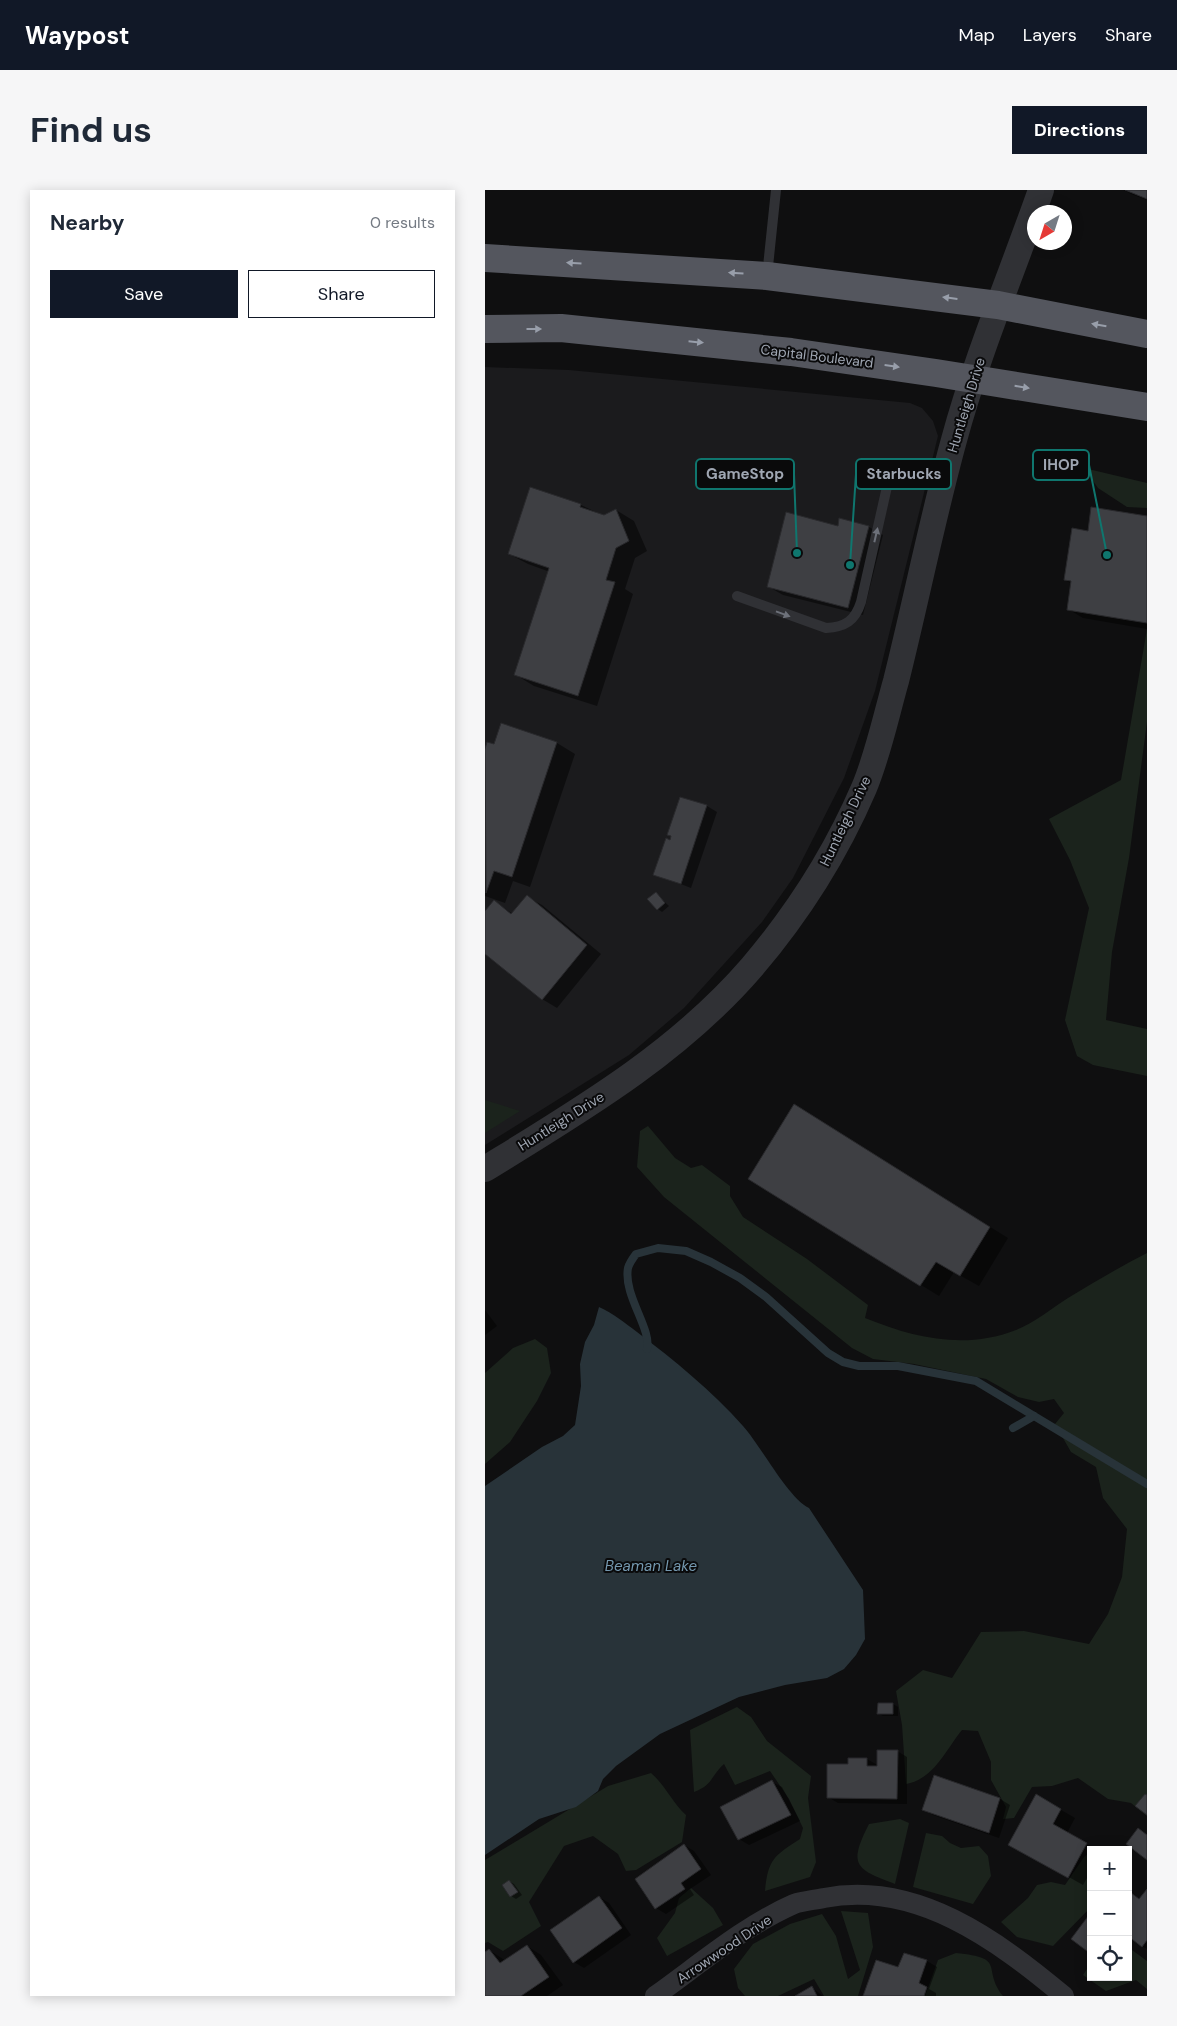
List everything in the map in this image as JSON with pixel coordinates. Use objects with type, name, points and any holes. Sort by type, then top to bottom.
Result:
[{"type":"highway","points":[[485,258],[767,276],[998,304],[1147,334]]},
{"type":"highway","name":"Capital Boulevard","points":[[485,329],[561,328],[718,344],[974,379],[1147,407]]},
{"type":"street","name":"Huntleigh Drive","points":[[485,1168],[578,1112],[669,1047],[715,1006],[751,968],[812,886],[835,848],[865,785],[908,632],[954,441],[998,304],[1041,190]]},
{"type":"street","name":"Arrowwood Drive","points":[[655,1996],[757,1923],[797,1903],[837,1896],[877,1895],[914,1903],[952,1918],[991,1940],[1027,1965],[1064,1996]]},
{"type":"lane","points":[[767,276],[776,190]]},
{"type":"lane","points":[[737,596],[826,628],[848,624],[858,611],[861,602],[889,478]]},
{"type":"shaded area","points":[[485,367],[569,370],[910,403],[922,408],[933,421],[938,436],[875,691],[844,778],[793,878],[762,922],[684,1008],[629,1055],[485,1145]]},
{"type":"shaded area","points":[[1084,468],[1147,483],[1147,508],[1127,507],[1098,488]]},
{"type":"shaded area","points":[[1147,629],[1147,722],[1129,858],[1112,952],[1106,1020],[1147,1029],[1147,1076],[1093,1065],[1077,1056],[1065,1020],[1089,908],[1070,860],[1049,819],[1121,780]]},
{"type":"shaded area","points":[[485,1100],[520,1111],[485,1133]]},
{"type":"shaded area","points":[[648,1126],[675,1158],[691,1168],[702,1165],[730,1186],[730,1196],[743,1217],[807,1259],[868,1305],[865,1318],[921,1336],[959,1340],[978,1339],[1016,1330],[1097,1280],[1147,1253],[1147,1816],[1131,1803],[1108,1799],[1078,1778],[1052,1786],[1032,1787],[1014,1818],[1003,1819],[1006,1807],[991,1780],[991,1762],[978,1731],[962,1730],[932,1770],[916,1781],[906,1784],[902,1725],[896,1691],[923,1670],[952,1678],[981,1632],[1024,1631],[1089,1644],[1108,1614],[1122,1577],[1127,1529],[1103,1498],[1096,1467],[1071,1452],[1055,1424],[1064,1413],[1054,1399],[1039,1402],[1018,1397],[986,1379],[914,1364],[873,1359],[852,1348],[664,1197],[637,1167],[640,1131]]},
{"type":"shaded area","points":[[535,1339],[547,1348],[551,1373],[537,1401],[510,1442],[485,1464],[485,1373],[513,1348]]},
{"type":"shaded area","points":[[737,1707],[751,1717],[767,1741],[811,1776],[808,1798],[816,1862],[810,1877],[765,1891],[768,1872],[774,1859],[778,1854],[800,1839],[803,1828],[789,1799],[770,1771],[735,1785],[724,1764],[705,1786],[694,1792],[690,1730]]},
{"type":"shaded area","points":[[651,1773],[686,1815],[682,1842],[636,1870],[626,1871],[618,1854],[593,1836],[564,1846],[529,1902],[541,1926],[503,1951],[488,1942],[485,1943],[485,1860],[608,1786]]},
{"type":"shaded area","points":[[900,1819],[909,1823],[895,1884],[871,1874],[859,1864],[857,1857],[862,1838],[869,1824]]},
{"type":"shaded area","points":[[926,1833],[942,1836],[950,1843],[961,1848],[979,1846],[988,1856],[991,1876],[973,1904],[913,1887]]},
{"type":"shaded area","points":[[1087,1855],[1087,1911],[1053,1946],[1017,1937],[1001,1922],[1028,1898],[1037,1885],[1051,1882],[1065,1885]]},
{"type":"shaded area","points":[[691,1888],[713,1908],[723,1925],[667,1956],[657,1938],[675,1913],[679,1898]]},
{"type":"shaded area","points":[[841,1911],[868,1913],[873,1947],[858,1996],[824,1996],[814,1979],[778,1996],[745,1996],[738,1988],[734,1969],[753,1944],[790,1924],[822,1914],[836,1936],[848,1979],[860,1970]]},
{"type":"shaded area","points":[[1132,1950],[1147,1961],[1147,1989],[1136,1980],[1106,1991],[1092,1981],[1132,1981]]},
{"type":"shaded area","points":[[956,1953],[972,1955],[988,1961],[997,1986],[1003,1996],[925,1996],[938,1960]]},
{"type":"shaded area","points":[[1087,1969],[1087,1978],[1083,1975]]},
{"type":"water","name":"Beaman Lake","points":[[599,1307],[619,1318],[719,1400],[750,1435],[792,1494],[809,1508],[863,1590],[865,1639],[856,1655],[844,1669],[827,1678],[785,1685],[739,1697],[660,1734],[616,1766],[603,1779],[598,1791],[576,1807],[539,1819],[485,1855],[485,1486],[542,1447],[563,1436],[575,1425],[581,1386],[580,1364],[585,1342],[594,1325]]},
{"type":"building","points":[[1125,190],[1147,190],[1147,199]]},
{"type":"building","points":[[530,487],[581,504],[580,507],[604,515],[616,509],[629,541],[616,548],[606,580],[615,582],[578,696],[514,675],[549,568],[508,554]]},
{"type":"building","points":[[1091,507],[1147,516],[1147,623],[1067,610],[1071,581],[1064,580],[1072,528],[1088,531]]},
{"type":"building","points":[[786,512],[838,526],[839,518],[869,526],[848,608],[767,587]]},
{"type":"building","points":[[501,723],[557,742],[512,877],[494,871],[486,893],[485,749],[487,742],[494,744]]},
{"type":"building","points":[[680,797],[707,805],[681,884],[653,875],[666,838],[670,840],[671,836],[667,835]]},
{"type":"building","points":[[656,892],[665,903],[657,910],[647,899]]},
{"type":"building","points":[[527,895],[587,945],[542,1000],[485,954],[485,911],[494,900],[511,914]]},
{"type":"building","points":[[794,1104],[990,1227],[960,1276],[936,1262],[920,1286],[748,1179]]},
{"type":"building","points":[[878,1703],[893,1703],[893,1714],[877,1714]]},
{"type":"building","points":[[877,1750],[898,1750],[897,1799],[827,1798],[827,1764],[848,1764],[848,1758],[867,1758],[867,1766],[877,1766]]},
{"type":"building","points":[[934,1775],[1000,1798],[989,1833],[922,1810]]},
{"type":"building","points":[[772,1780],[791,1815],[738,1840],[720,1807]]},
{"type":"building","points":[[1036,1794],[1061,1809],[1053,1824],[1087,1843],[1068,1878],[1008,1845]]},
{"type":"building","points":[[1145,1794],[1147,1795],[1147,1815],[1135,1806]]},
{"type":"building","points":[[1138,1828],[1147,1835],[1147,1860],[1132,1849],[1132,1846],[1126,1844]]},
{"type":"building","points":[[684,1844],[701,1869],[681,1883],[685,1889],[655,1909],[635,1879]]},
{"type":"building","points":[[509,1880],[518,1892],[510,1897],[502,1885]]},
{"type":"building","points":[[1147,1889],[1147,1940],[1142,1947],[1132,1939],[1132,1894],[1139,1899]]},
{"type":"building","points":[[599,1896],[622,1928],[573,1963],[550,1930]]},
{"type":"building","points":[[1087,1918],[1087,1951],[1071,1939]]},
{"type":"building","points":[[527,1945],[549,1977],[521,1996],[485,1996],[485,1952],[489,1949],[500,1963]]},
{"type":"building","points":[[904,1953],[927,1960],[919,1983],[927,1987],[924,1996],[863,1996],[876,1960],[898,1967]]},
{"type":"building","points":[[812,1986],[817,1996],[795,1996]]},
{"type":"waterway","points":[[647,1349],[645,1332],[630,1289],[628,1268],[636,1254],[658,1248],[686,1251],[740,1278],[766,1297],[828,1353],[843,1362],[859,1366],[898,1366],[976,1381],[1147,1484]]},
{"type":"waterway","points":[[1013,1428],[1034,1416]]},
{"type":"place","name":"GameStop","points":[[797,553]]},
{"type":"place","name":"IHOP","points":[[1107,555]]},
{"type":"place","name":"Starbucks","points":[[850,565]]}]
